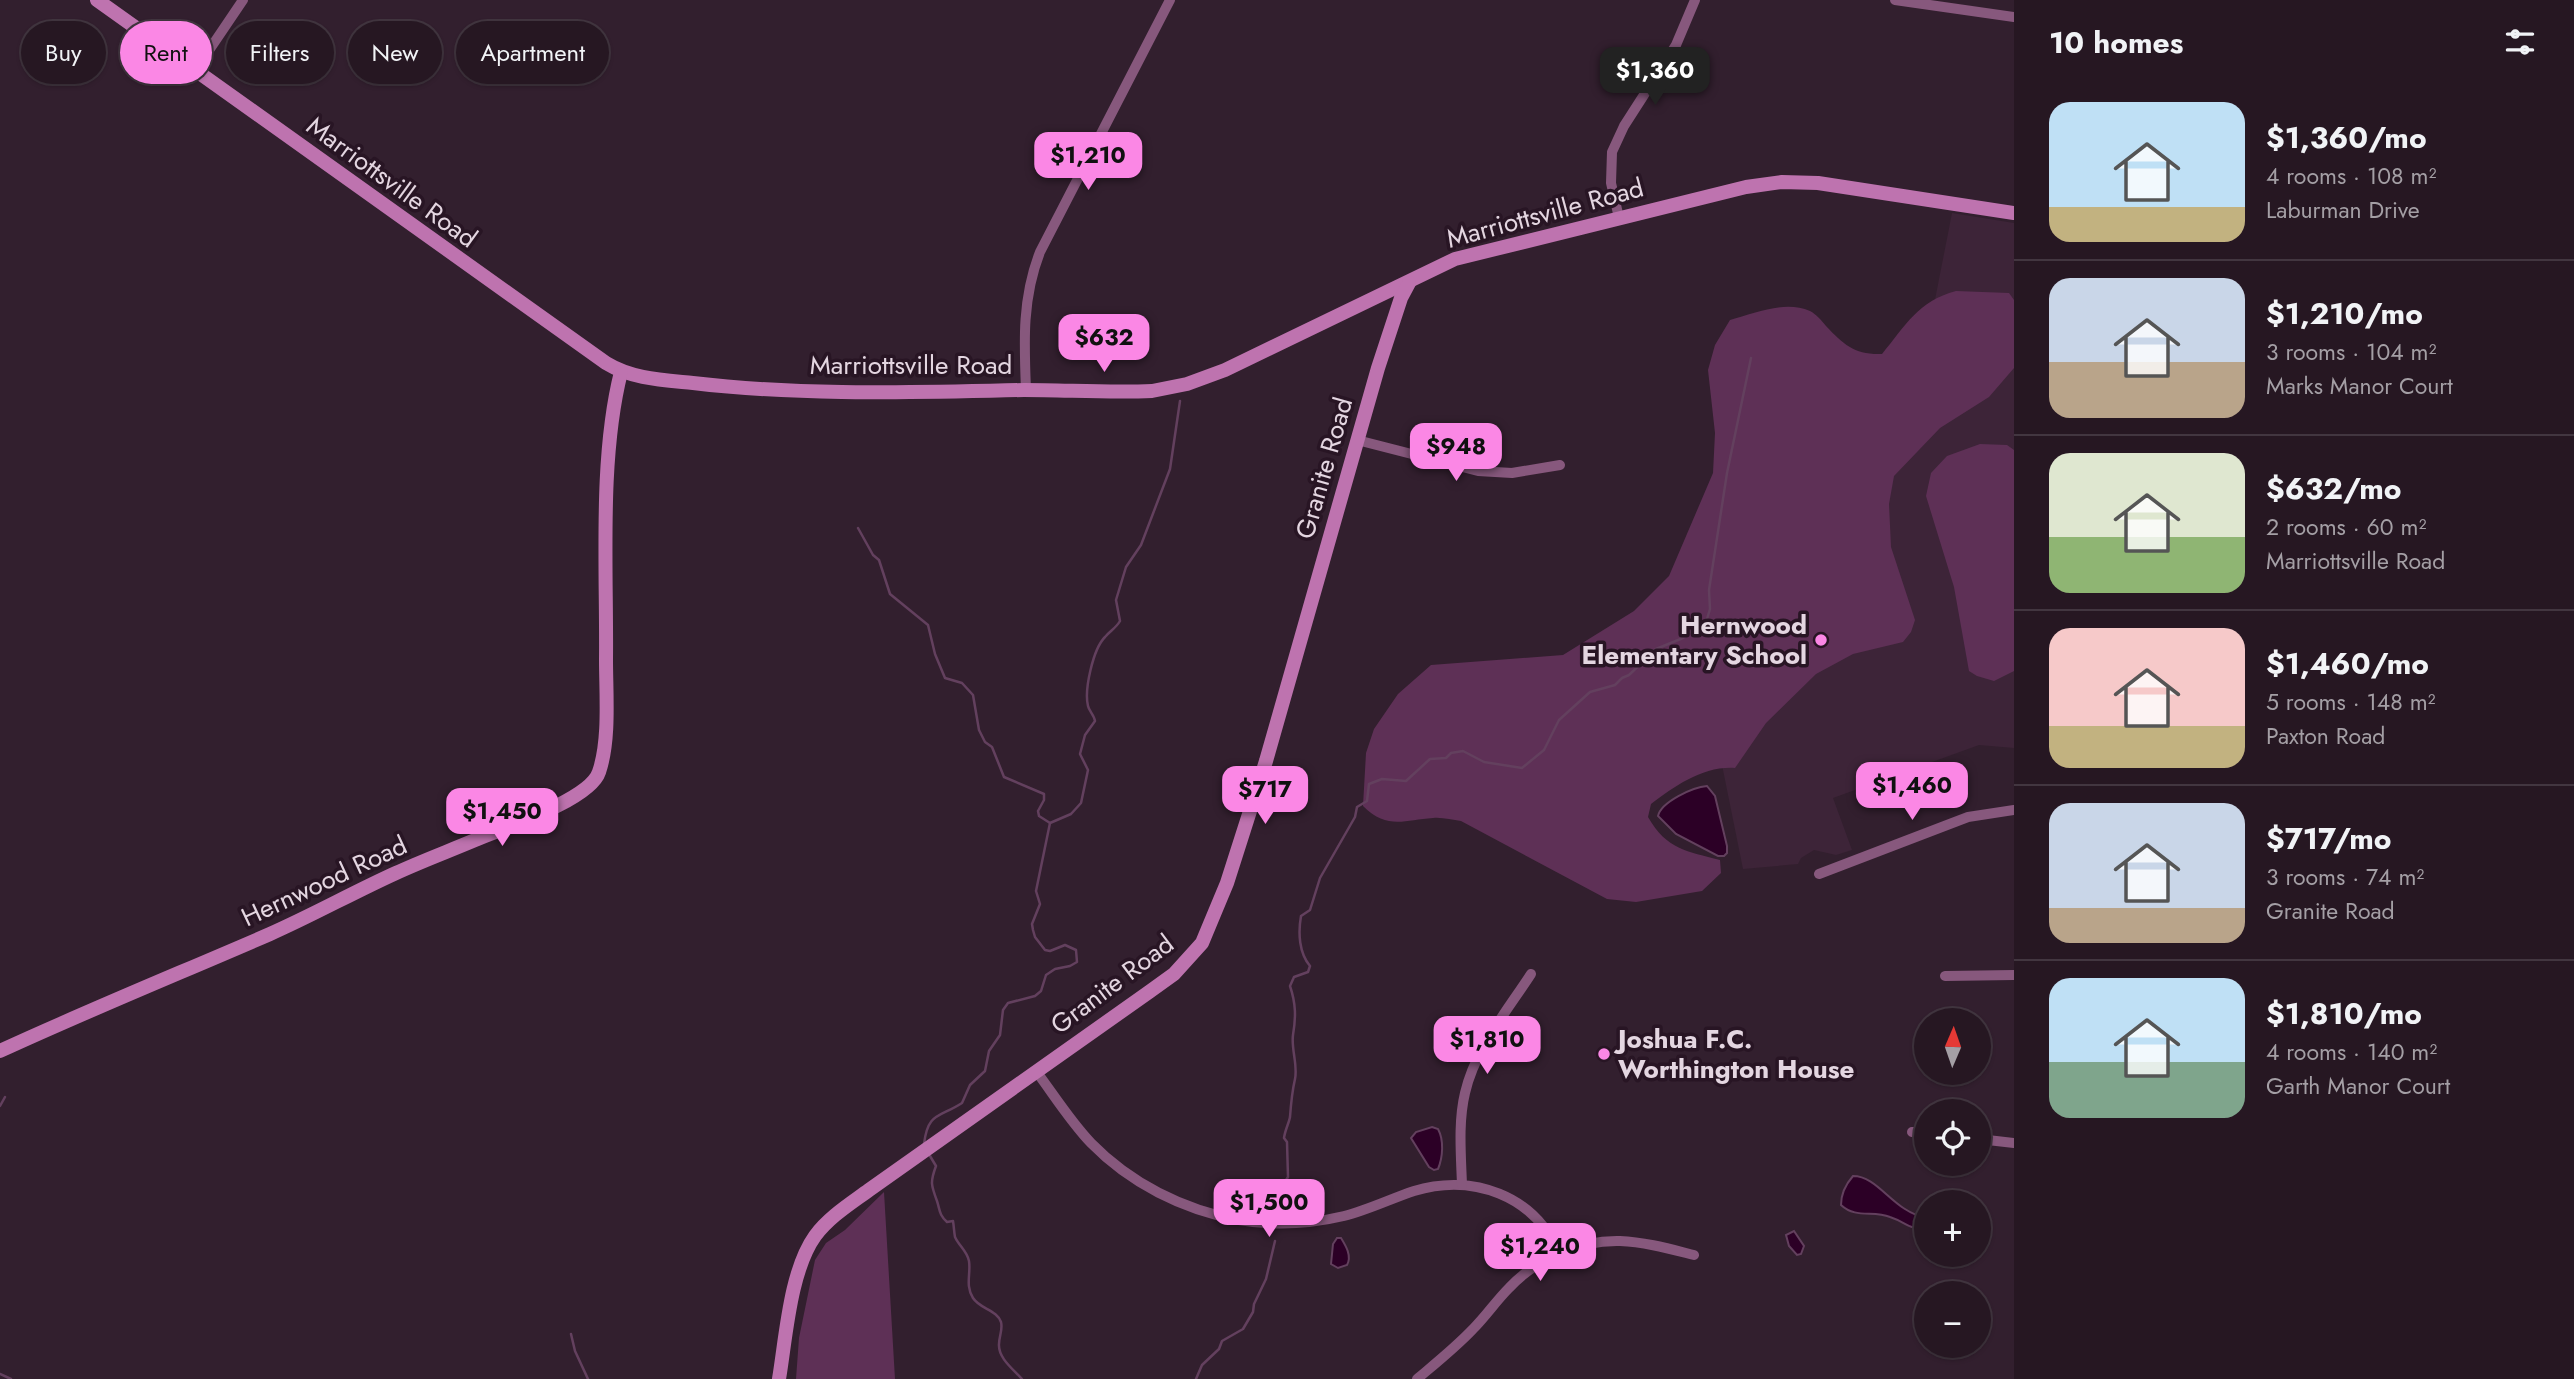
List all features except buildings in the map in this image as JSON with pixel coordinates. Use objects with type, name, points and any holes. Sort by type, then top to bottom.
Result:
[{"type":"street","name":"Marriottsville Road","points":[[97,0],[126,21]]},
{"type":"street","points":[[212,46],[243,0]]},
{"type":"street","points":[[1026,390],[1024,319],[1031,274],[1170,0]]},
{"type":"street","points":[[1619,218],[1611,183],[1612,152],[1617,138],[1676,44],[1695,0]]},
{"type":"street","points":[[1895,0],[2014,17]]},
{"type":"street","name":"Marriottsville Road","points":[[212,83],[560,332],[621,372],[684,382],[763,388],[929,392],[1141,391],[1187,384],[1239,364],[1455,259],[1732,190],[1794,182],[1835,184],[2014,213]]},
{"type":"street","name":"Granite Road","points":[[779,1379],[799,1272],[806,1251],[825,1224],[842,1209],[1174,974],[1202,943],[1212,925],[1247,826],[1357,440],[1401,298],[1410,282]]},
{"type":"street","name":"Hernwood Road","points":[[0,1051],[273,933],[397,872],[544,811],[577,796],[596,782],[604,745],[606,704],[608,481],[615,394],[621,372]]},
{"type":"street","points":[[1357,440],[1478,471],[1512,473],[1560,465]]},
{"type":"street","points":[[1819,874],[1968,817],[2014,810]]},
{"type":"street","points":[[1462,1185],[1461,1122],[1467,1085],[1483,1048],[1531,974]]},
{"type":"street","points":[[1945,976],[2014,975]]},
{"type":"street","points":[[1036,1071],[1073,1123],[1115,1164],[1154,1191],[1211,1214],[1263,1223],[1315,1222],[1366,1210],[1413,1192],[1440,1186],[1462,1185],[1494,1191],[1525,1207],[1546,1229],[1559,1254]]},
{"type":"street","points":[[1991,1140],[2014,1143]]},
{"type":"street","points":[[1417,1379],[1458,1344],[1524,1274],[1559,1254],[1598,1242],[1619,1241],[1642,1243],[1694,1255]]},
{"type":"shaded area","name":"Hernwood Elementary School","points":[[1952,213],[2014,223],[2014,748],[1979,745],[1833,798],[1852,850],[1836,855],[1814,850],[1801,858],[1798,864],[1743,869],[1721,760],[1908,437]]},
{"type":"shaded area","points":[[1956,291],[2009,293],[2014,300],[2014,368],[1989,397],[1940,428],[1894,476],[1889,504],[1891,547],[1915,620],[1911,632],[1903,642],[1853,654],[1816,674],[1766,723],[1735,768],[1701,774],[1680,784],[1651,804],[1648,817],[1670,843],[1720,860],[1721,873],[1702,891],[1636,902],[1607,899],[1461,821],[1436,818],[1388,821],[1363,806],[1366,753],[1374,729],[1398,694],[1431,665],[1563,655],[1634,611],[1669,576],[1713,473],[1715,433],[1708,370],[1715,345],[1730,320],[1780,307],[1800,308],[1814,314],[1851,348],[1864,353],[1882,354],[1922,308],[1943,295]]},
{"type":"shaded area","points":[[1980,444],[2007,445],[2014,450],[2014,671],[1994,681],[1969,671],[1954,587],[1926,496],[1931,473],[1947,456]]},
{"type":"shaded area","points":[[1707,786],[1715,796],[1727,846],[1724,856],[1718,856],[1676,834],[1658,816],[1665,806],[1678,796]]},
{"type":"shaded area","points":[[1432,1127],[1438,1129],[1442,1143],[1440,1164],[1438,1169],[1434,1170],[1429,1167],[1411,1138],[1416,1132]]},
{"type":"shaded area","points":[[1853,1176],[1871,1182],[1914,1214],[1914,1227],[1884,1215],[1847,1209],[1841,1205],[1846,1186]]},
{"type":"shaded area","points":[[884,1192],[895,1379],[796,1379],[799,1338],[815,1260],[826,1243],[845,1230]]},
{"type":"shaded area","points":[[1794,1231],[1804,1246],[1801,1254],[1797,1255],[1789,1246],[1786,1235]]},
{"type":"shaded area","points":[[1337,1238],[1343,1241],[1349,1258],[1347,1265],[1338,1268],[1331,1264],[1333,1244]]},
{"type":"waterway","points":[[1278,1207],[1279,1191],[1288,1177],[1287,1142],[1284,1138],[1296,1074],[1293,1040],[1295,1010],[1290,986],[1294,977],[1308,972],[1310,966],[1300,942],[1301,916],[1310,910],[1320,878],[1355,817],[1357,807],[1367,801],[1369,784],[1382,779],[1406,781],[1430,759],[1446,758],[1451,753],[1463,751],[1484,762],[1522,768],[1544,750],[1559,720],[1590,692],[1615,685],[1656,649],[1683,638],[1707,619],[1727,473],[1751,358]]},
{"type":"waterway","points":[[924,1144],[928,1126],[932,1121],[962,1103],[970,1085],[985,1071],[989,1051],[1000,1035],[1003,1010],[1008,1003],[1035,996],[1041,991],[1046,975],[1077,962],[1076,950],[1065,945],[1050,951],[1045,950],[1035,937],[1032,924],[1040,904],[1036,891],[1050,823],[1071,814],[1081,803],[1088,770],[1080,754],[1085,735],[1095,721],[1087,699],[1091,670],[1101,643],[1120,621],[1116,600],[1126,567],[1141,545],[1170,469],[1180,401]]},
{"type":"waterway","points":[[858,528],[873,555],[879,560],[890,594],[928,625],[935,654],[945,678],[962,683],[973,695],[979,730],[985,742],[992,747],[1004,777],[1044,794],[1039,816],[1050,823]]},
{"type":"waterway","points":[[0,1106],[5,1097]]},
{"type":"waterway","points":[[930,1156],[936,1166],[933,1191],[942,1217],[947,1222],[953,1221],[955,1237],[968,1257],[969,1284],[973,1298],[999,1318],[999,1349],[1007,1363],[1022,1379]]},
{"type":"waterway","points":[[1196,1379],[1202,1365],[1219,1349],[1222,1341],[1243,1329],[1253,1312],[1266,1279],[1275,1241]]},
{"type":"waterway","points":[[571,1334],[575,1351],[588,1379]]},
{"type":"waterway","points":[[0,1374],[11,1379]]},
{"type":"place","name":"Hernwood Elementary School","points":[[1821,640]]},
{"type":"place","name":"Joshua F.C. Worthington House","points":[[1604,1054]]}]
